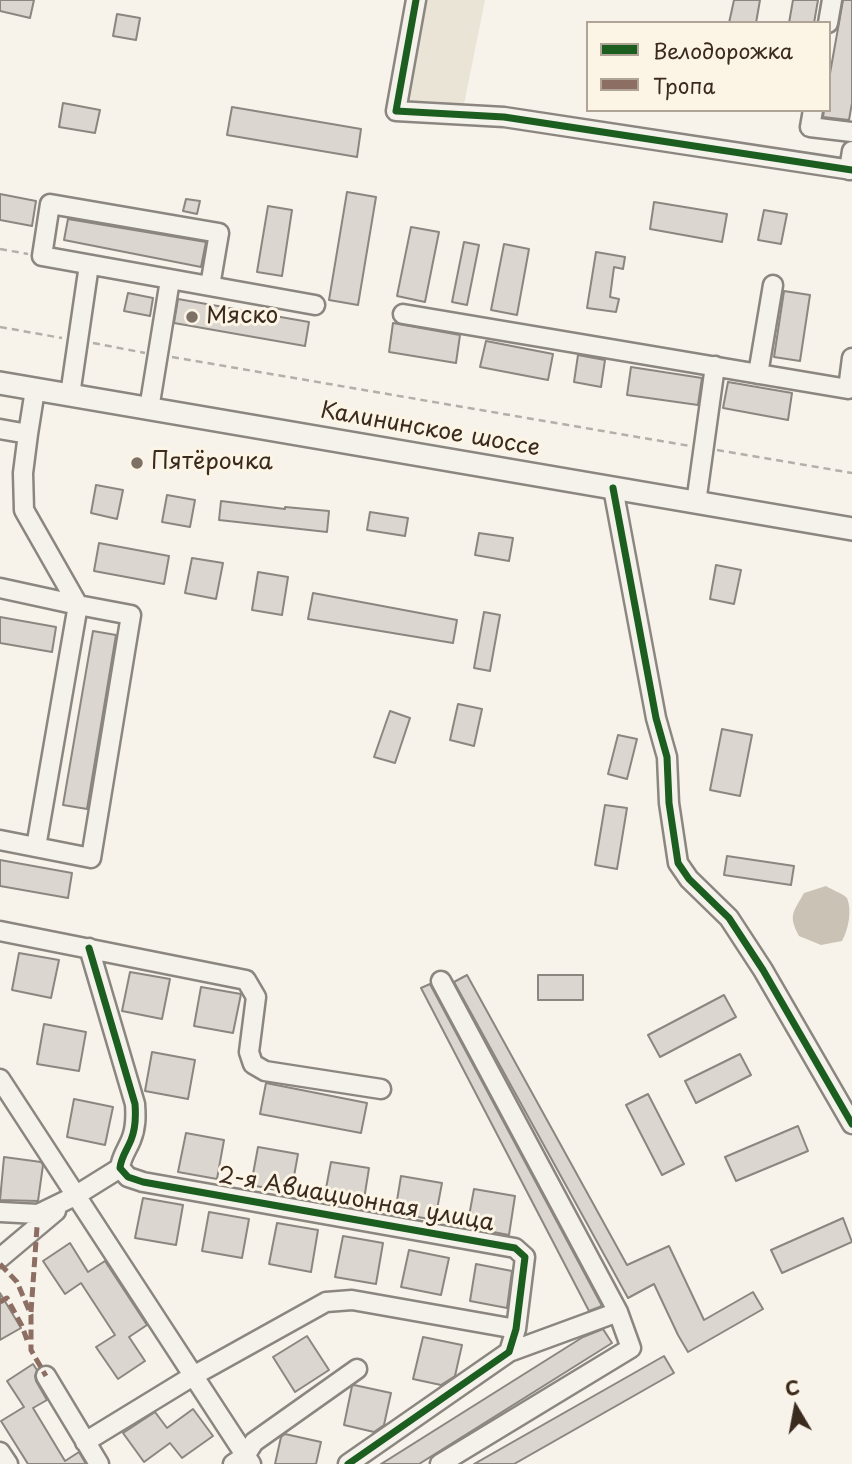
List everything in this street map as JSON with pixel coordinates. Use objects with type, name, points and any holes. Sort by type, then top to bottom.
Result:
[{"type":"main road","name":"Калининское шоссе","points":[[0,383],[852,529]]},
{"type":"street","points":[[416,0],[396,111],[504,117],[850,170],[852,151]]},
{"type":"street","points":[[828,21],[832,0]]},
{"type":"street","points":[[813,112],[810,127],[852,132]]},
{"type":"street","points":[[210,286],[219,233],[50,204],[42,256],[315,305]]},
{"type":"street","points":[[70,395],[89,265]]},
{"type":"street","points":[[149,409],[170,280]]},
{"type":"street","points":[[758,374],[773,285]]},
{"type":"street","points":[[403,314],[848,389],[852,358]]},
{"type":"street","points":[[696,503],[715,366]]},
{"type":"street","points":[[35,390],[23,473],[24,510],[78,605],[36,847]]},
{"type":"street","points":[[0,429],[28,434]]},
{"type":"street","points":[[613,488],[656,718],[667,757],[669,803],[678,863],[689,879],[729,918],[763,970],[852,1124]]},
{"type":"street","points":[[0,588],[131,615],[92,858],[0,840]]},
{"type":"street","points":[[0,931],[246,980],[256,997],[249,1052],[253,1064],[265,1071],[381,1089]]},
{"type":"street","points":[[0,1212],[38,1213],[75,1196],[120,1168],[121,1158],[131,1139],[136,1121],[135,1104],[89,948]]},
{"type":"street","points":[[440,1464],[631,1348],[618,1312],[441,981]]},
{"type":"street","points":[[0,1079],[193,1376],[243,1461],[254,1442],[356,1369]]},
{"type":"street","name":"2-я Авиационная улица","points":[[120,1168],[128,1177],[143,1182],[516,1248],[525,1257],[516,1329],[509,1352]]},
{"type":"street","points":[[0,1258],[75,1196]]},
{"type":"street","points":[[85,1442],[193,1376],[326,1302],[352,1300],[516,1329]]},
{"type":"street","points":[[348,1464],[509,1352],[618,1312]]},
{"type":"street","points":[[46,1376],[99,1464]]},
{"type":"street","points":[[0,1452],[8,1464]]},
{"type":"path","points":[[0,249],[42,256]]},
{"type":"path","points":[[0,327],[852,473]]},
{"type":"shaded area","points":[[424,0],[485,0],[463,109],[407,100]]},
{"type":"shaded area","points":[[826,886],[847,898],[849,919],[842,941],[821,945],[799,936],[793,918],[804,893]]},
{"type":"building","points":[[0,0],[34,0],[30,18],[0,11]]},
{"type":"building","points":[[734,0],[760,0],[756,21],[729,21]]},
{"type":"building","points":[[793,0],[818,0],[814,21],[789,21]]},
{"type":"building","points":[[843,0],[852,0],[852,103],[849,120],[823,117],[824,112],[831,112],[831,68]]},
{"type":"building","points":[[117,14],[140,18],[136,40],[113,36]]},
{"type":"building","points":[[63,103],[100,110],[95,133],[59,127]]},
{"type":"building","points":[[232,107],[361,129],[357,157],[227,135]]},
{"type":"building","points":[[347,192],[376,197],[358,305],[329,300]]},
{"type":"building","points":[[0,194],[36,201],[32,226],[0,220]]},
{"type":"building","points":[[186,199],[200,201],[197,214],[183,211]]},
{"type":"building","points":[[654,202],[727,214],[722,242],[650,229]]},
{"type":"building","points":[[268,206],[292,210],[282,276],[257,272]]},
{"type":"building","points":[[764,210],[787,214],[781,244],[758,240]]},
{"type":"building","points":[[68,219],[206,242],[201,267],[64,240]]},
{"type":"building","points":[[411,227],[439,232],[425,302],[397,296]]},
{"type":"building","points":[[464,242],[479,245],[467,305],[452,302]]},
{"type":"building","points":[[504,244],[529,249],[517,315],[491,310]]},
{"type":"building","points":[[596,252],[625,257],[623,269],[614,267],[610,297],[619,299],[616,312],[587,308]]},
{"type":"building","points":[[784,291],[810,295],[800,361],[774,357]]},
{"type":"building","points":[[128,293],[153,298],[150,316],[124,311]]},
{"type":"building","points":[[178,299],[309,322],[305,346],[174,323]]},
{"type":"building","points":[[393,323],[460,335],[456,363],[389,352]]},
{"type":"building","points":[[486,341],[553,354],[548,380],[480,367]]},
{"type":"building","points":[[578,355],[605,360],[601,387],[574,382]]},
{"type":"building","points":[[631,367],[702,378],[698,405],[627,395]]},
{"type":"building","points":[[728,382],[792,393],[788,420],[723,408]]},
{"type":"building","points":[[96,485],[123,490],[117,519],[91,513]]},
{"type":"building","points":[[167,495],[195,500],[190,527],[162,522]]},
{"type":"building","points":[[221,501],[329,511],[327,532],[219,520]]},
{"type":"building","points":[[370,512],[408,518],[405,536],[367,530]]},
{"type":"building","points":[[479,533],[513,538],[509,561],[475,555]]},
{"type":"building","points":[[99,543],[169,556],[164,584],[94,571]]},
{"type":"building","points":[[192,558],[223,563],[216,599],[185,593]]},
{"type":"building","points":[[716,565],[741,570],[734,604],[710,599]]},
{"type":"building","points":[[258,572],[288,577],[282,615],[252,610]]},
{"type":"building","points":[[313,593],[457,620],[453,643],[308,619]]},
{"type":"building","points":[[484,612],[500,615],[490,671],[474,668]]},
{"type":"building","points":[[0,617],[56,627],[52,652],[0,643]]},
{"type":"building","points":[[93,631],[116,635],[87,809],[63,805]]},
{"type":"building","points":[[458,704],[482,709],[474,746],[450,740]]},
{"type":"building","points":[[390,711],[410,718],[395,763],[374,757]]},
{"type":"building","points":[[722,729],[752,735],[740,796],[710,790]]},
{"type":"building","points":[[618,735],[637,739],[627,779],[608,774]]},
{"type":"building","points":[[605,805],[627,808],[617,869],[595,865]]},
{"type":"building","points":[[727,856],[794,866],[791,885],[724,875]]},
{"type":"building","points":[[0,860],[72,873],[68,898],[0,886]]},
{"type":"building","points":[[19,953],[59,960],[51,998],[12,990]]},
{"type":"building","points":[[130,972],[170,979],[162,1019],[122,1011]]},
{"type":"building","points":[[467,975],[627,1265],[669,1246],[704,1320],[753,1292],[763,1309],[688,1352],[654,1284],[628,1298],[454,982]]},
{"type":"building","points":[[538,975],[583,975],[583,1000],[538,1000]]},
{"type":"building","points":[[430,984],[602,1306],[589,1311],[421,988]]},
{"type":"building","points":[[201,987],[241,994],[233,1033],[194,1026]]},
{"type":"building","points":[[724,995],[736,1017],[660,1057],[648,1035]]},
{"type":"building","points":[[44,1024],[86,1032],[79,1071],[37,1064]]},
{"type":"building","points":[[152,1052],[195,1060],[188,1099],[145,1091]]},
{"type":"building","points":[[740,1054],[751,1075],[696,1103],[685,1081]]},
{"type":"building","points":[[266,1083],[367,1103],[361,1133],[260,1114]]},
{"type":"building","points":[[648,1094],[684,1164],[662,1175],[626,1105]]},
{"type":"building","points":[[74,1099],[113,1107],[105,1145],[67,1137]]},
{"type":"building","points":[[798,1126],[808,1151],[736,1181],[725,1157]]},
{"type":"building","points":[[186,1133],[224,1140],[217,1179],[178,1172]]},
{"type":"building","points":[[258,1147],[298,1154],[291,1193],[251,1185]]},
{"type":"building","points":[[4,1157],[41,1162],[43,1165],[38,1201],[0,1200]]},
{"type":"building","points":[[331,1162],[369,1168],[363,1206],[324,1199]]},
{"type":"building","points":[[401,1176],[442,1183],[435,1220],[395,1213]]},
{"type":"building","points":[[474,1189],[515,1196],[509,1235],[467,1227]]},
{"type":"building","points":[[143,1198],[183,1205],[176,1245],[135,1238]]},
{"type":"building","points":[[209,1212],[249,1219],[242,1258],[202,1251]]},
{"type":"building","points":[[843,1218],[852,1242],[782,1273],[771,1250]]},
{"type":"building","points":[[277,1223],[318,1230],[311,1272],[269,1264]]},
{"type":"building","points":[[343,1236],[383,1243],[376,1284],[335,1277]]},
{"type":"building","points":[[70,1243],[88,1272],[105,1261],[147,1325],[129,1337],[145,1361],[118,1379],[96,1347],[115,1335],[81,1283],[65,1294],[43,1261]]},
{"type":"building","points":[[409,1250],[449,1258],[441,1295],[401,1287]]},
{"type":"building","points":[[476,1264],[512,1271],[507,1308],[470,1301]]},
{"type":"building","points":[[0,1293],[21,1328],[0,1340]]},
{"type":"building","points":[[603,1329],[612,1343],[419,1464],[381,1464],[583,1337]]},
{"type":"building","points":[[307,1336],[329,1370],[295,1392],[273,1357]]},
{"type":"building","points":[[423,1337],[462,1345],[455,1376],[441,1385],[413,1379]]},
{"type":"building","points":[[664,1356],[674,1373],[514,1464],[474,1464]]},
{"type":"building","points":[[33,1364],[37,1370],[36,1381],[47,1400],[33,1408],[65,1461],[79,1452],[86,1464],[28,1464],[1,1421],[24,1407],[7,1381]]},
{"type":"building","points":[[354,1385],[391,1393],[384,1425],[374,1432],[344,1425]]},
{"type":"building","points":[[193,1409],[213,1436],[182,1458],[170,1443],[144,1462],[123,1433],[155,1412],[167,1428]]},
{"type":"building","points":[[285,1434],[321,1442],[316,1464],[275,1464],[281,1437]]},
{"type":"marked path","points":[[31,1312],[37,1227]]},
{"type":"marked path","points":[[0,1264],[17,1282],[31,1315],[31,1350],[46,1376]]},
{"type":"marked path","points":[[0,1302],[7,1298],[27,1340]]},
{"type":"cycle path","points":[[416,0],[396,111],[504,117],[852,170]]},
{"type":"cycle path","points":[[613,488],[656,718],[667,757],[669,803],[678,863],[689,879],[729,918],[763,970],[852,1124]]},
{"type":"cycle path","points":[[89,948],[135,1104],[134,1131],[120,1168],[128,1177],[143,1182],[515,1248],[525,1257],[516,1329],[509,1352],[348,1464]]},
{"type":"place","name":"Мяско","points":[[192,317]]},
{"type":"place","name":"Пятёрочка","points":[[137,463]]}]
